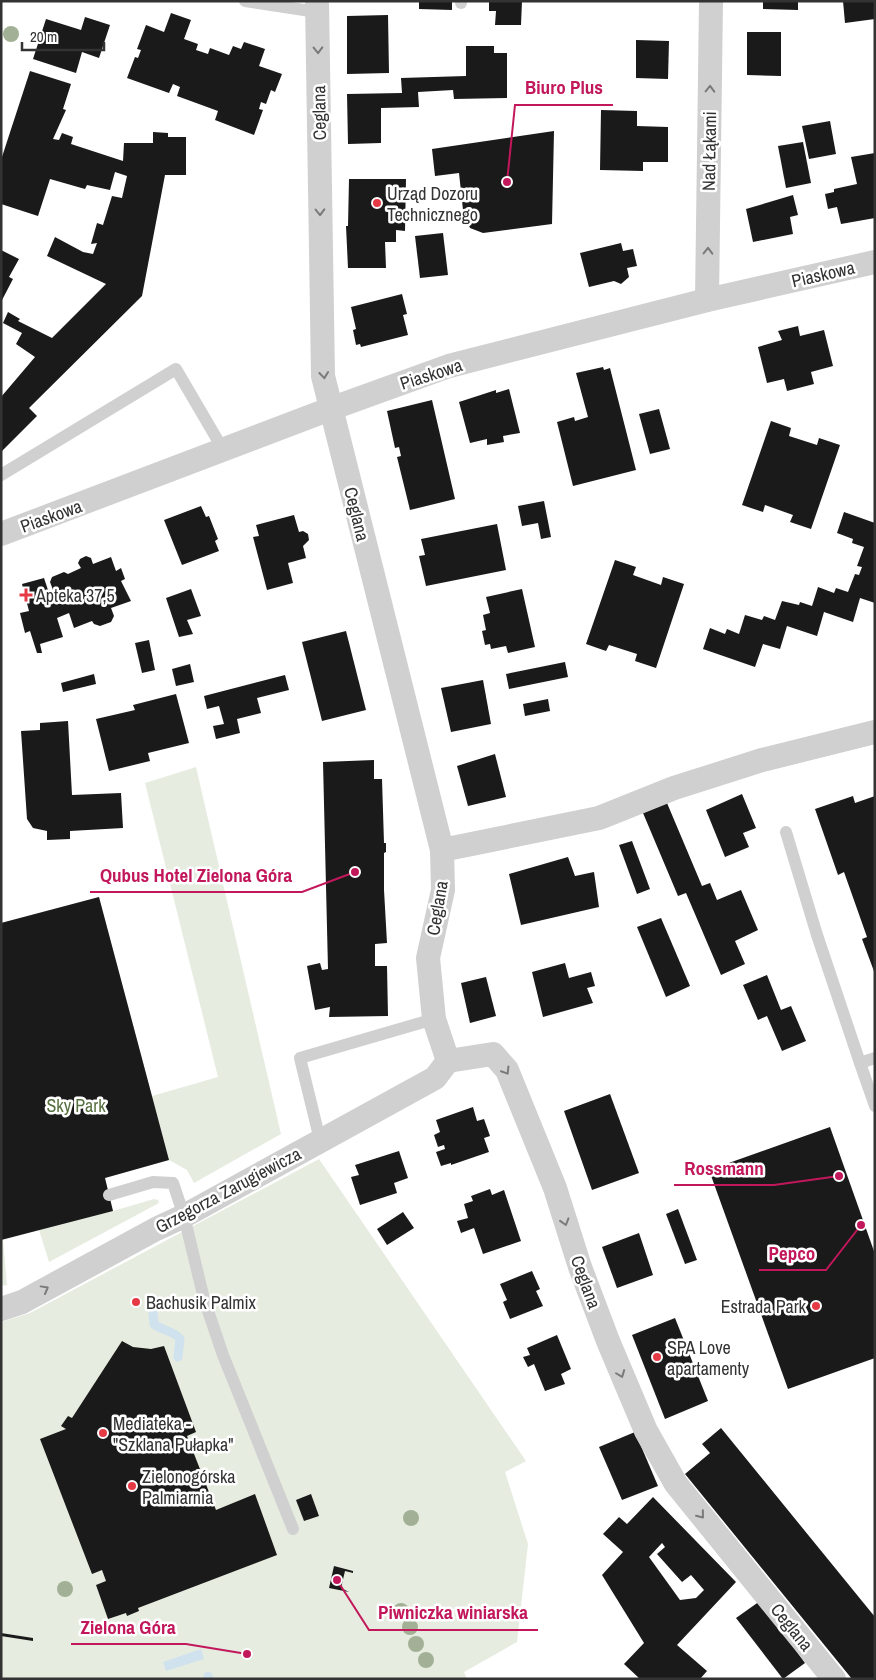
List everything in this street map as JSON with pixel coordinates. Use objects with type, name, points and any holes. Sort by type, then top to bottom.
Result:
[{"type":"street","name":"Nad Łąkami","points":[[707,300],[711,1]]},
{"type":"street","name":"Ceglana","points":[[317,7],[323,376],[442,850],[443,890],[428,958],[434,1018],[448,1061],[493,1054],[507,1070],[554,1188],[604,1333],[646,1431],[676,1484],[834,1679]]},
{"type":"street","name":"Piaskowa","points":[[1,534],[224,451],[330,409],[449,366],[707,300],[875,262]]},
{"type":"street","points":[[442,850],[599,818],[674,788],[762,760],[875,732]]},
{"type":"street","name":"Grzegorza Zarugiewicza","points":[[1,1309],[22,1302],[156,1229],[184,1216],[435,1078],[448,1061]]},
{"type":"lane","points":[[245,1],[317,7]]},
{"type":"lane","points":[[1,475],[176,369],[224,451]]},
{"type":"lane","points":[[786,832],[817,935],[875,1106]]},
{"type":"lane","points":[[320,1140],[300,1058],[434,1018]]},
{"type":"lane","points":[[860,1063],[875,1058]]},
{"type":"lane","points":[[109,1194],[153,1182],[173,1183],[184,1216],[204,1300],[223,1355],[293,1529]]},
{"type":"green space","points":[[196,767],[281,1134],[194,1183],[187,1170],[169,1160],[105,1178],[113,1211],[154,1199],[158,1200],[159,1203],[49,1262],[39,1230],[3,1240],[7,1285],[1,1286],[1,923],[99,897],[152,1096],[218,1077],[145,783]]},
{"type":"green space","points":[[319,1159],[526,1461],[505,1472],[528,1544],[517,1642],[464,1672],[467,1679],[1,1679],[1,1322],[30,1313]]},
{"type":"water","points":[[201,1649],[204,1659],[166,1671],[163,1662]]},
{"type":"building","points":[[419,1],[452,1],[452,10],[419,9]]},
{"type":"building","points":[[489,1],[522,1],[521,25],[495,25],[496,11],[489,11]]},
{"type":"building","points":[[763,1],[798,1],[798,10],[763,9]]},
{"type":"building","points":[[843,1],[875,1],[875,19],[845,23]]},
{"type":"building","points":[[171,13],[191,20],[184,39],[198,44],[196,50],[208,54],[210,48],[229,55],[233,46],[241,49],[244,42],[265,49],[259,66],[282,74],[275,92],[271,90],[266,104],[261,102],[259,109],[263,110],[254,135],[215,120],[218,111],[177,96],[180,87],[173,84],[169,93],[127,78],[135,57],[138,58],[141,50],[137,49],[146,25],[164,32]]},
{"type":"building","points":[[388,15],[389,73],[347,74],[347,16]]},
{"type":"building","points":[[85,17],[110,25],[99,58],[82,52],[76,73],[33,59],[46,19],[81,30]]},
{"type":"building","points":[[747,32],[781,32],[781,76],[747,75]]},
{"type":"building","points":[[636,40],[669,41],[668,79],[636,78]]},
{"type":"building","points":[[466,46],[494,46],[494,53],[507,53],[507,98],[454,99],[453,90],[418,92],[419,107],[381,108],[381,143],[348,144],[347,94],[402,93],[401,78],[466,76]]},
{"type":"building","points":[[30,71],[71,84],[63,109],[66,110],[53,139],[59,140],[62,133],[73,137],[71,144],[123,161],[124,143],[153,143],[153,132],[168,133],[168,137],[186,137],[186,175],[165,175],[142,296],[29,408],[37,416],[1,452],[1,397],[35,357],[16,344],[22,333],[3,323],[8,312],[20,319],[18,321],[52,338],[106,284],[47,256],[55,237],[83,252],[93,254],[97,243],[91,244],[97,223],[103,225],[112,196],[122,198],[127,176],[115,172],[110,190],[87,185],[85,189],[50,179],[38,216],[1,204],[1,160]]},
{"type":"building","points":[[601,110],[637,111],[637,126],[668,127],[668,162],[643,162],[643,171],[600,170]]},
{"type":"building","points":[[830,121],[836,154],[809,159],[802,126]]},
{"type":"building","points":[[554,131],[552,224],[483,233],[470,228],[463,210],[459,173],[435,176],[432,149]]},
{"type":"building","points":[[803,142],[811,183],[786,188],[778,146]]},
{"type":"building","points":[[875,153],[875,218],[841,224],[837,207],[828,209],[825,194],[834,192],[834,189],[857,184],[851,157]]},
{"type":"building","name":"Urząd Dozoru Technicznego","points":[[349,179],[406,179],[405,231],[396,230],[396,242],[385,242],[386,268],[348,268],[346,226],[348,226]]},
{"type":"building","points":[[793,195],[798,215],[790,217],[793,234],[753,242],[746,209]]},
{"type":"building","points":[[443,233],[448,275],[420,278],[415,236]]},
{"type":"building","points":[[621,243],[623,251],[633,249],[637,266],[627,268],[629,277],[621,284],[614,281],[589,287],[580,253]]},
{"type":"building","points":[[1,250],[19,259],[9,277],[13,279],[1,302]]},
{"type":"building","points":[[402,294],[407,314],[403,315],[408,335],[361,347],[360,344],[356,345],[353,330],[356,329],[351,307]]},
{"type":"building","points":[[798,326],[800,336],[824,330],[833,366],[811,372],[814,384],[787,391],[784,379],[767,383],[758,347],[782,340],[778,331]]},
{"type":"building","points":[[603,367],[604,370],[610,368],[636,470],[573,486],[557,422],[574,417],[575,421],[588,417],[576,373]]},
{"type":"building","points":[[509,389],[520,433],[503,436],[504,442],[487,445],[487,439],[470,443],[459,402],[496,390],[496,393]]},
{"type":"building","points":[[432,400],[455,499],[410,510],[397,457],[401,456],[399,447],[395,448],[387,411]]},
{"type":"building","points":[[659,409],[670,449],[650,454],[639,414]]},
{"type":"building","points":[[771,421],[791,428],[789,436],[817,445],[819,438],[840,445],[811,529],[790,522],[793,515],[765,505],[763,512],[742,505]]},
{"type":"building","points":[[544,501],[551,537],[541,539],[538,523],[522,526],[518,506]]},
{"type":"building","points":[[201,506],[206,517],[209,516],[218,539],[215,541],[219,551],[182,565],[164,520]]},
{"type":"building","points":[[844,512],[875,523],[875,603],[860,598],[853,622],[824,612],[817,636],[787,626],[780,649],[763,644],[755,667],[703,649],[710,628],[725,634],[727,629],[739,634],[745,615],[762,620],[764,616],[775,620],[782,601],[799,605],[800,602],[812,606],[818,587],[834,593],[836,588],[848,592],[855,574],[859,575],[862,567],[857,566],[864,547],[852,543],[853,539],[837,533]]},
{"type":"building","points":[[294,515],[299,532],[303,531],[308,534],[309,540],[303,546],[306,558],[288,563],[293,583],[267,590],[253,537],[259,536],[256,525]]},
{"type":"building","points":[[497,524],[506,570],[426,586],[419,556],[425,555],[421,539]]},
{"type":"building","points":[[86,556],[91,558],[93,564],[111,557],[116,571],[121,568],[125,579],[121,581],[131,601],[111,608],[114,616],[111,622],[100,626],[92,621],[74,628],[69,613],[57,618],[63,637],[40,644],[42,653],[37,653],[30,631],[25,633],[20,613],[29,611],[22,584],[44,578],[51,599],[56,598],[50,582],[52,577],[64,572],[68,574],[81,568],[78,563],[80,559]]},
{"type":"building","points":[[615,560],[636,567],[633,575],[661,585],[663,577],[684,584],[656,668],[635,661],[637,654],[609,645],[606,651],[586,644]]},
{"type":"building","points":[[191,589],[201,616],[187,620],[193,634],[179,637],[166,598]]},
{"type":"building","points":[[522,589],[535,647],[508,653],[506,646],[491,649],[490,644],[485,645],[482,631],[486,630],[483,615],[490,613],[486,597]]},
{"type":"building","points":[[346,631],[366,710],[322,721],[302,642]]},
{"type":"building","points":[[149,640],[155,670],[142,673],[135,643]]},
{"type":"building","points":[[565,662],[568,677],[509,689],[506,674]]},
{"type":"building","points":[[190,664],[194,682],[176,686],[172,669]]},
{"type":"building","points":[[94,674],[96,684],[63,692],[61,683]]},
{"type":"building","points":[[285,675],[289,690],[257,698],[261,713],[237,719],[240,733],[216,739],[213,726],[224,724],[219,706],[207,709],[204,696]]},
{"type":"building","points":[[483,680],[491,724],[451,732],[441,688]]},
{"type":"building","points":[[176,694],[189,743],[148,753],[150,761],[109,771],[96,719],[135,710],[133,705]]},
{"type":"building","points":[[548,699],[550,711],[525,716],[523,704]]},
{"type":"building","points":[[68,721],[72,795],[121,793],[123,828],[70,831],[70,839],[47,840],[47,831],[33,828],[27,819],[21,731],[40,730],[40,723]]},
{"type":"building","points":[[495,754],[506,797],[468,806],[457,766]]},
{"type":"building","points":[[374,760],[374,779],[382,779],[384,843],[386,843],[386,852],[384,853],[384,890],[387,943],[375,944],[375,966],[387,966],[388,1016],[329,1017],[330,1007],[315,1010],[307,966],[320,963],[322,970],[328,969],[323,762]]},
{"type":"building","points":[[742,794],[756,828],[743,833],[749,847],[725,857],[706,810]]},
{"type":"building","points":[[853,796],[855,803],[875,796],[875,974],[862,939],[867,937],[844,872],[838,875],[815,809]]},
{"type":"building","points":[[667,803],[702,886],[710,883],[717,900],[741,890],[758,930],[735,941],[745,964],[721,975],[686,893],[678,896],[643,813]]},
{"type":"building","points":[[632,841],[650,889],[637,894],[619,845]]},
{"type":"building","points":[[568,857],[575,876],[594,872],[599,907],[521,925],[509,874]]},
{"type":"building","name":"Sky Park","points":[[99,897],[169,1160],[105,1178],[113,1211],[1,1240],[1,923]]},
{"type":"building","points":[[661,918],[690,986],[666,997],[637,927]]},
{"type":"building","points":[[565,963],[569,978],[591,972],[595,986],[587,988],[593,1003],[543,1017],[532,972]]},
{"type":"building","points":[[767,975],[781,1010],[791,1006],[806,1041],[782,1051],[767,1016],[758,1020],[743,985]]},
{"type":"building","points":[[486,977],[496,1016],[470,1023],[461,983]]},
{"type":"building","points":[[610,1094],[639,1173],[592,1190],[564,1111]]},
{"type":"building","points":[[473,1107],[477,1121],[484,1119],[490,1136],[484,1138],[489,1152],[451,1165],[451,1163],[441,1166],[436,1152],[445,1149],[444,1145],[438,1147],[434,1135],[440,1132],[436,1120]]},
{"type":"building","name":"Estrada Park","points":[[830,1127],[875,1254],[875,1358],[788,1389],[709,1170]]},
{"type":"building","points":[[399,1151],[408,1178],[394,1183],[397,1193],[360,1205],[351,1177],[359,1175],[355,1165]]},
{"type":"building","points":[[490,1189],[492,1195],[504,1190],[521,1241],[483,1254],[474,1228],[461,1233],[457,1221],[468,1218],[464,1204],[473,1201],[471,1196]]},
{"type":"building","points":[[678,1209],[697,1260],[685,1264],[666,1214]]},
{"type":"building","points":[[403,1212],[414,1228],[387,1245],[377,1229]]},
{"type":"building","points":[[639,1233],[653,1275],[617,1288],[602,1247]]},
{"type":"building","points":[[532,1271],[540,1289],[536,1291],[543,1306],[510,1319],[503,1302],[507,1300],[500,1284]]},
{"type":"building","points":[[675,1318],[708,1401],[665,1419],[632,1335]]},
{"type":"building","points":[[557,1335],[571,1369],[561,1374],[565,1384],[545,1391],[534,1364],[528,1367],[523,1357],[530,1355],[527,1348]]},
{"type":"building","name":"Zielonogórska Palmiarnia","points":[[122,1341],[133,1347],[151,1349],[164,1346],[196,1432],[187,1436],[216,1510],[255,1494],[277,1555],[138,1608],[139,1611],[127,1616],[126,1613],[108,1619],[96,1585],[106,1581],[102,1570],[92,1574],[40,1439],[66,1429],[61,1426],[68,1416],[72,1418]]},
{"type":"building","points":[[721,1428],[875,1617],[875,1679],[852,1679],[685,1474],[710,1453],[702,1444]]},
{"type":"building","points":[[635,1432],[658,1486],[622,1500],[599,1447]]},
{"type":"building","points":[[311,1494],[319,1516],[304,1521],[296,1500]]},
{"type":"building","points":[[653,1497],[736,1582],[677,1645],[707,1671],[700,1679],[640,1679],[624,1664],[644,1643],[602,1575],[623,1552],[603,1534],[619,1517],[627,1524]],"holes":[[[662,1543],[665,1547],[657,1554],[682,1582],[691,1575],[704,1590],[696,1598],[680,1600],[649,1557]]]},
{"type":"building","points":[[334,1566],[353,1571],[353,1573],[345,1571],[341,1588],[349,1592],[329,1588]]},
{"type":"building","points":[[760,1601],[805,1663],[783,1679],[736,1618]]},
{"type":"building","points":[[1,1633],[33,1638],[33,1641],[1,1636]]},
{"type":"waterway","points":[[153,1313],[154,1324],[180,1339],[178,1357]]},
{"type":"place","name":"Biuro Plus","points":[[507,182]]},
{"type":"place","name":"Urząd Dozoru Technicznego","points":[[377,203]]},
{"type":"place","name":"Apteka 37,5","points":[[26,595]]},
{"type":"place","name":"Qubus Hotel Zielona Góra","points":[[355,872]]},
{"type":"place","name":"Rossmann","points":[[839,1176]]},
{"type":"place","name":"Pepco","points":[[861,1225]]},
{"type":"place","name":"Bachusik Palmix","points":[[136,1302]]},
{"type":"place","name":"Estrada Park","points":[[816,1306]]},
{"type":"place","name":"SPA Love apartamenty","points":[[657,1357]]},
{"type":"place","name":"Mediateka - \"Szklana Pułapka\"","points":[[103,1433]]},
{"type":"place","name":"Zielonogórska Palmiarnia","points":[[132,1486]]},
{"type":"place","name":"Piwniczka winiarska","points":[[337,1580]]},
{"type":"place","name":"Zielona Góra","points":[[247,1654]]}]
